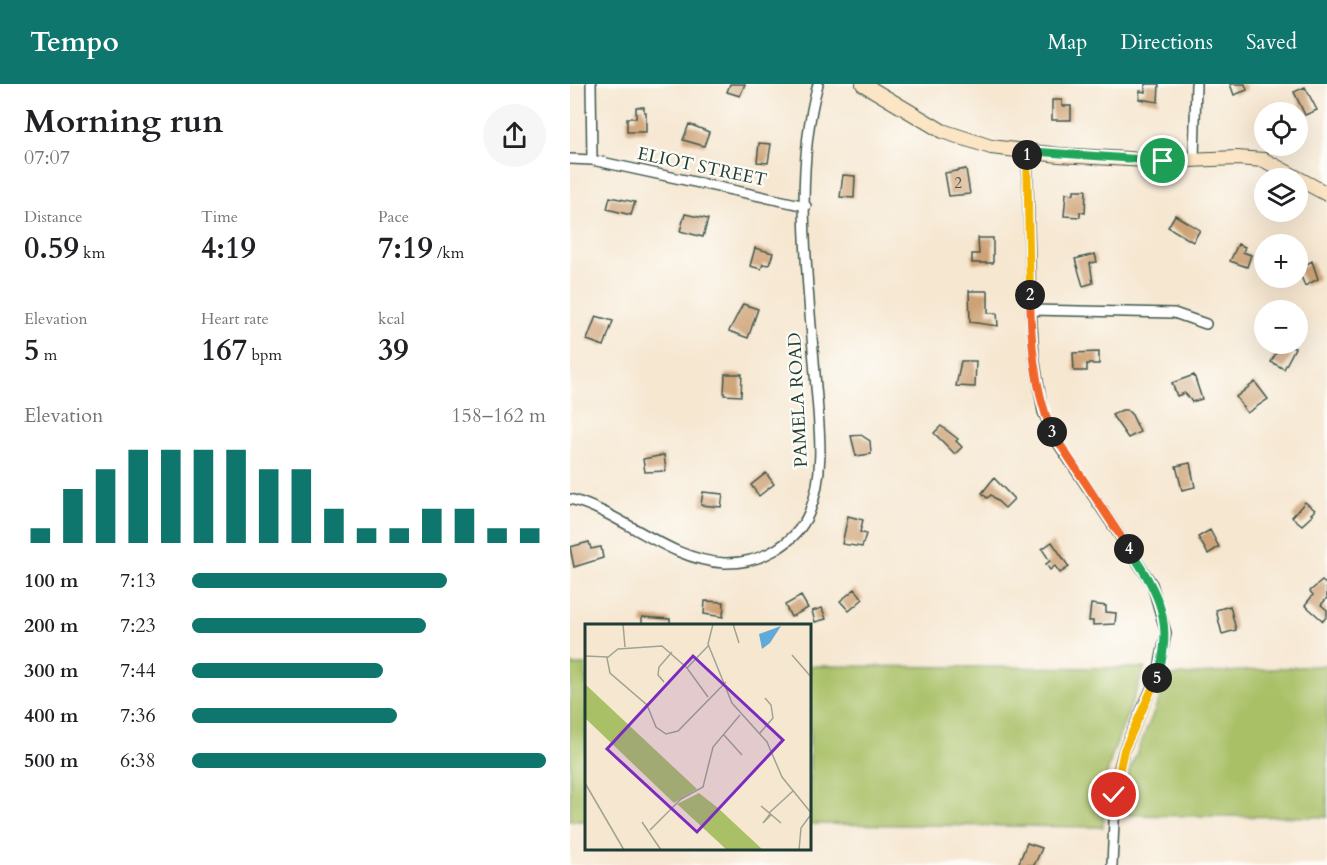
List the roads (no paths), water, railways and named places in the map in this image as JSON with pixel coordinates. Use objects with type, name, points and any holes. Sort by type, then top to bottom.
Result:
[{"type":"street","points":[[570,159],[592,160],[591,84]]},
{"type":"street","name":"PAMELA ROAD","points":[[570,499],[594,505],[658,541],[698,558],[724,563],[753,560],[773,552],[797,533],[809,513],[818,484],[818,427],[806,206],[808,133],[818,84]]},
{"type":"street","points":[[863,84],[942,131],[991,147],[1163,161],[1237,158],[1264,160],[1327,194]]},
{"type":"street","points":[[1194,159],[1196,84]]},
{"type":"street","points":[[1027,151],[1031,310],[1034,357],[1043,412],[1057,442],[1152,584],[1166,633],[1155,683],[1124,750],[1116,780],[1112,865]]},
{"type":"street","name":"ELIOT STREET","points":[[592,160],[806,206]]},
{"type":"street","points":[[1031,310],[1174,313],[1206,324]]}]
